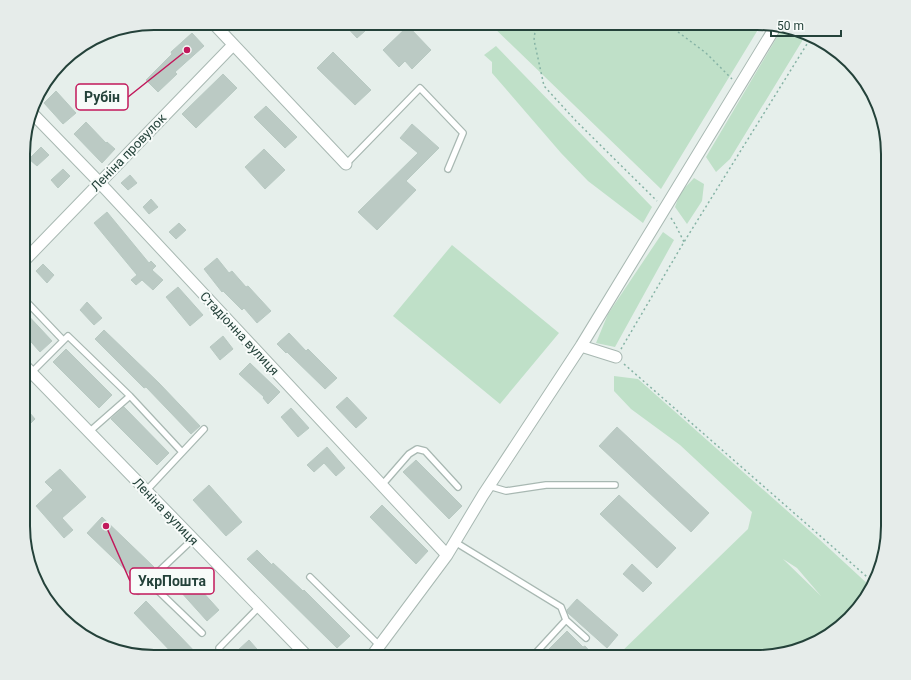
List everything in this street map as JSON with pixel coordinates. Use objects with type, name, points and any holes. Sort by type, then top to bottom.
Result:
[{"type":"street","points":[[220,30],[346,164]]},
{"type":"street","points":[[377,650],[447,555],[489,486],[581,346],[773,31]]},
{"type":"street","name":"Леніна провулок","points":[[30,255],[233,44]]},
{"type":"street","name":"Стадіонна вулиця","points":[[36,117],[99,182],[447,555]]},
{"type":"street","points":[[581,346],[616,357]]},
{"type":"street","name":"Леніна вулиця","points":[[30,372],[301,650]]},
{"type":"lane","points":[[346,164],[420,88],[463,133],[448,169]]},
{"type":"lane","points":[[30,305],[63,340]]},
{"type":"lane","points":[[30,367],[68,336],[130,396],[182,452]]},
{"type":"lane","points":[[89,432],[130,396]]},
{"type":"lane","points":[[146,491],[204,429]]},
{"type":"lane","points":[[382,485],[409,454],[417,449],[425,451],[458,487]]},
{"type":"lane","points":[[489,486],[506,491],[546,485],[615,485]]},
{"type":"lane","points":[[138,591],[193,539]]},
{"type":"lane","points":[[455,542],[561,607],[566,620],[586,638]]},
{"type":"lane","points":[[310,577],[380,646]]},
{"type":"lane","points":[[148,581],[202,633]]},
{"type":"lane","points":[[220,650],[219,648],[259,607]]},
{"type":"lane","points":[[538,650],[566,620]]},
{"type":"path","points":[[535,30],[534,40],[544,86],[576,121],[651,195],[675,224],[684,242]]},
{"type":"path","points":[[675,30],[706,53],[739,86]]},
{"type":"path","points":[[809,41],[684,242],[616,357],[869,579]]},
{"type":"green space","points":[[496,30],[758,30],[661,189]]},
{"type":"green space","points":[[780,32],[803,39],[730,159],[716,172],[706,157]]},
{"type":"green space","points":[[496,46],[652,207],[643,223],[588,181],[561,153],[492,73],[492,62],[484,55]]},
{"type":"green space","points":[[694,178],[704,184],[702,201],[687,224],[675,207],[680,193]]},
{"type":"green space","points":[[663,232],[674,240],[615,347],[596,343],[608,314]]},
{"type":"green space","points":[[452,245],[559,333],[500,404],[393,316]]},
{"type":"green space","points":[[614,376],[638,379],[867,583],[860,595],[845,614],[819,633],[804,641],[781,648],[757,650],[623,650],[748,529],[752,512],[680,445],[631,409],[614,391]],"holes":[[[783,559],[797,568],[821,596]]]},
{"type":"building","points":[[350,30],[365,31],[357,38]]},
{"type":"building","points":[[404,30],[412,30],[431,50],[412,69],[405,61],[399,67],[383,50]]},
{"type":"building","points":[[192,33],[204,46],[175,72],[177,74],[158,92],[146,80],[172,54],[171,52]]},
{"type":"building","points":[[333,52],[371,90],[355,105],[317,68]]},
{"type":"building","points":[[223,74],[237,88],[196,128],[182,114]]},
{"type":"building","points":[[56,91],[76,113],[63,124],[44,103]]},
{"type":"building","points":[[266,106],[297,137],[285,148],[254,117]]},
{"type":"building","points":[[86,122],[106,143],[107,142],[115,149],[102,163],[74,134]]},
{"type":"building","points":[[412,124],[439,148],[406,181],[416,190],[377,230],[358,212],[418,153],[400,138]]},
{"type":"building","points":[[41,147],[49,155],[37,166],[30,160],[30,158]]},
{"type":"building","points":[[264,149],[285,170],[265,189],[245,167]]},
{"type":"building","points":[[63,169],[70,176],[58,188],[51,180]]},
{"type":"building","points":[[130,175],[137,183],[128,190],[121,183]]},
{"type":"building","points":[[151,199],[158,207],[149,214],[143,207]]},
{"type":"building","points":[[107,212],[149,263],[151,261],[156,266],[152,270],[163,280],[153,290],[142,280],[136,285],[131,280],[137,275],[94,223]]},
{"type":"building","points":[[179,223],[186,230],[176,239],[169,232]]},
{"type":"building","points":[[217,258],[229,273],[232,271],[271,311],[257,323],[244,308],[242,310],[223,291],[222,292],[204,269]]},
{"type":"building","points":[[43,264],[54,275],[47,283],[36,271]]},
{"type":"building","points":[[178,287],[203,315],[190,326],[166,297]]},
{"type":"building","points":[[87,302],[102,318],[94,325],[80,310]]},
{"type":"building","points":[[30,317],[52,341],[40,352],[30,341]]},
{"type":"building","points":[[104,330],[159,383],[200,426],[191,434],[146,387],[144,388],[95,339]]},
{"type":"building","points":[[289,333],[306,351],[308,349],[337,378],[325,389],[277,344]]},
{"type":"building","points":[[223,336],[233,349],[220,360],[210,347]]},
{"type":"building","points":[[66,349],[112,395],[99,408],[53,362]]},
{"type":"building","points":[[250,363],[280,392],[268,404],[263,398],[264,397],[239,374]]},
{"type":"building","points":[[347,397],[367,418],[356,428],[336,407]]},
{"type":"building","points":[[124,407],[169,453],[157,465],[111,419]]},
{"type":"building","points":[[291,408],[309,428],[298,437],[281,417]]},
{"type":"building","points":[[30,413],[35,419],[30,424]]},
{"type":"building","points":[[617,427],[709,513],[691,532],[599,446]]},
{"type":"building","points":[[327,447],[345,468],[336,476],[324,463],[314,472],[307,465]]},
{"type":"building","points":[[416,460],[462,506],[449,519],[403,472]]},
{"type":"building","points":[[60,469],[86,497],[62,518],[73,530],[64,538],[36,506],[53,490],[45,482]]},
{"type":"building","points":[[209,485],[242,522],[226,536],[193,500]]},
{"type":"building","points":[[619,495],[676,548],[657,568],[600,514]]},
{"type":"building","points":[[382,505],[428,551],[416,564],[370,517]]},
{"type":"building","points":[[102,517],[154,567],[139,583],[87,533]]},
{"type":"building","points":[[257,550],[272,565],[273,563],[303,591],[304,590],[350,636],[337,648],[247,559]]},
{"type":"building","points":[[632,564],[652,583],[643,592],[623,574]]},
{"type":"building","points":[[183,570],[219,610],[207,621],[171,581]]},
{"type":"building","points":[[577,599],[618,635],[607,648],[568,613],[567,610]]},
{"type":"building","points":[[146,601],[193,650],[169,650],[134,613]]},
{"type":"building","points":[[567,631],[583,647],[585,646],[589,650],[548,650]]},
{"type":"building","points":[[249,640],[258,650],[238,650]]},
{"type":"place","name":"Рубін","points":[[187,50]]},
{"type":"place","name":"УкрПошта","points":[[106,526]]}]
